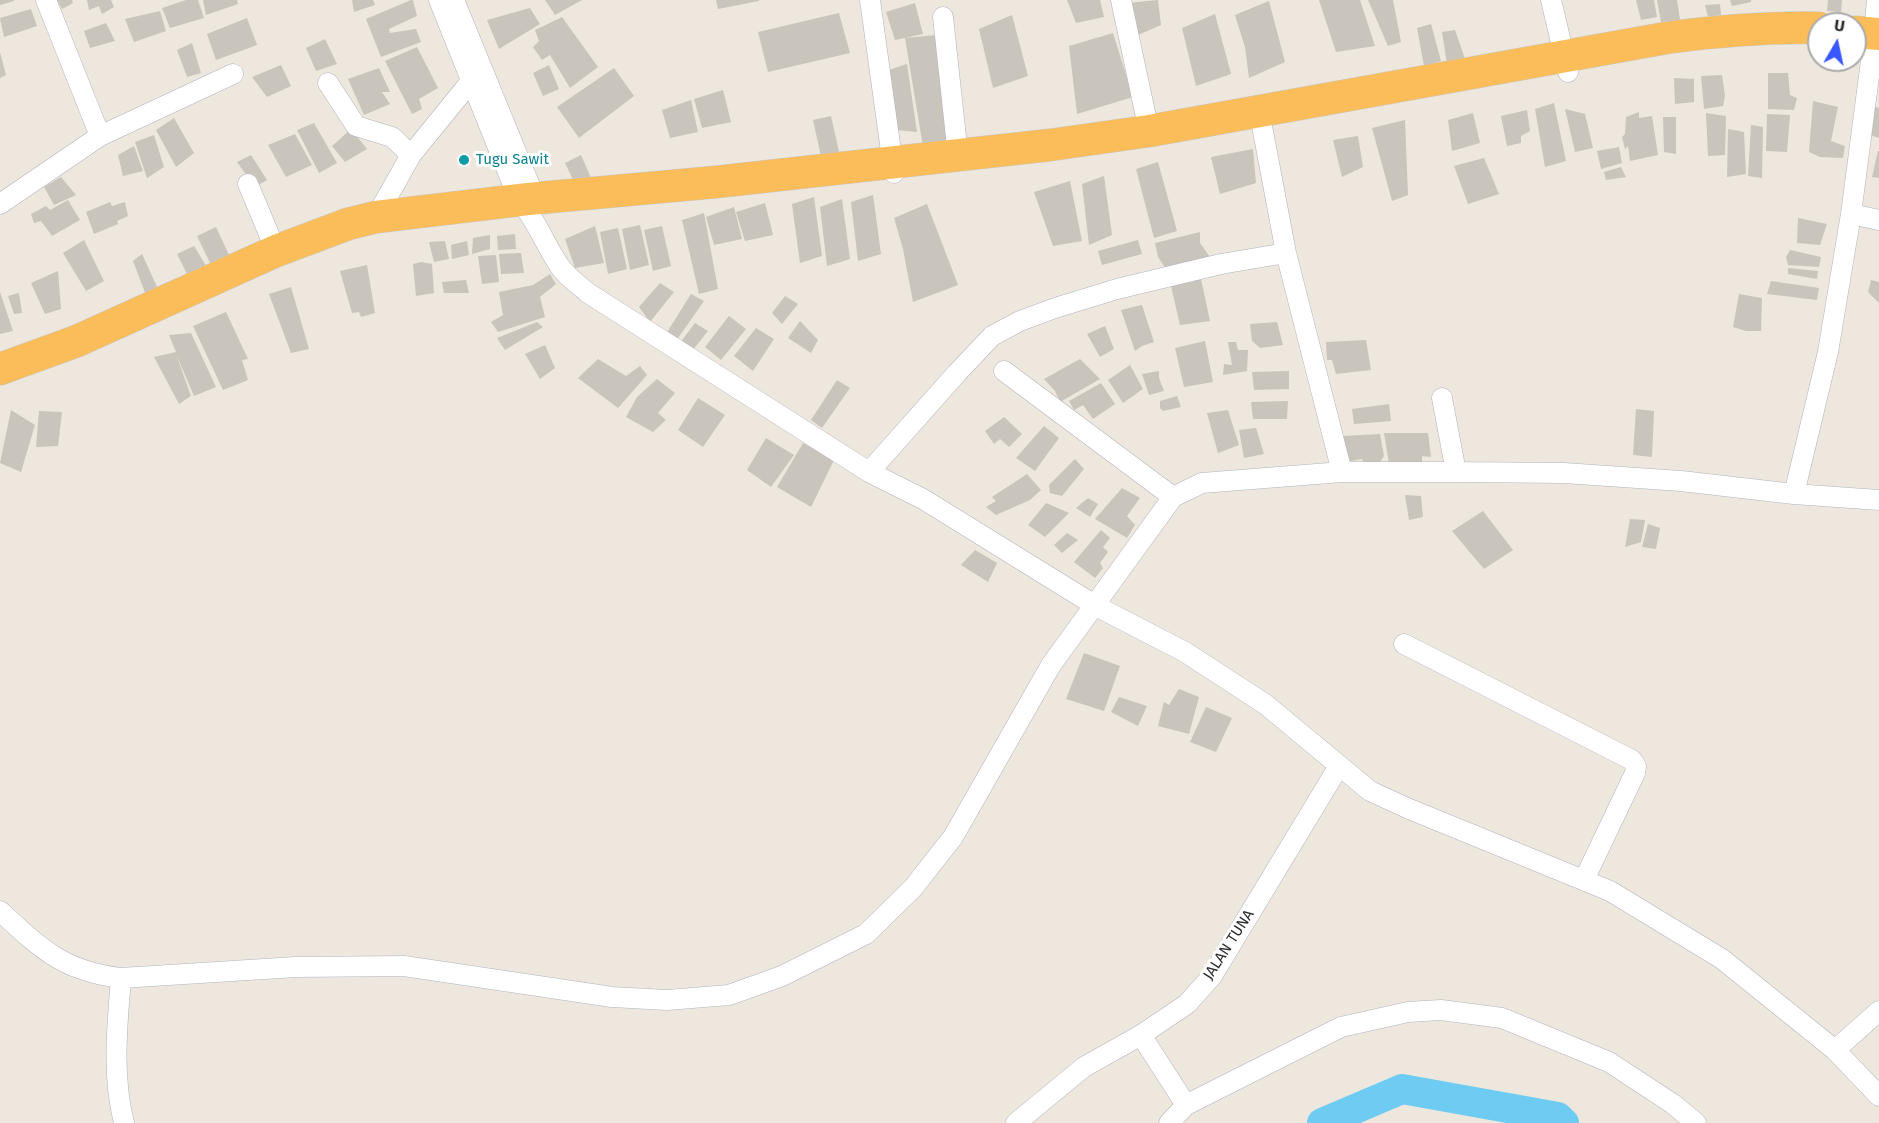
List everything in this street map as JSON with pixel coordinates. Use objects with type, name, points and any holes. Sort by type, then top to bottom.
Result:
[{"type":"highway","points":[[0,369],[96,333],[276,251],[348,224],[376,217],[528,204],[642,189],[1133,149],[1262,126],[1725,30],[1807,28]]},
{"type":"highway","points":[[894,170],[958,156],[1149,131],[1566,64],[1765,46],[1807,48]]},
{"type":"highway","points":[[0,387],[57,369],[283,266],[338,246],[528,204]]},
{"type":"street","points":[[46,0],[100,136]]},
{"type":"street","points":[[439,0],[479,76]]},
{"type":"street","points":[[454,0],[479,76],[528,204],[561,267],[588,293],[869,472],[923,499],[1096,606],[1185,652],[1265,704],[1370,791],[1610,891],[1722,959],[1835,1050],[1879,1096]]},
{"type":"street","points":[[870,0],[894,170]]},
{"type":"street","points":[[1121,0],[1149,131]]},
{"type":"street","points":[[1551,0],[1566,64]]},
{"type":"street","points":[[1794,494],[1828,352],[1851,214],[1869,43],[1877,0]]},
{"type":"street","points":[[943,16],[958,156]]},
{"type":"street","points":[[0,204],[100,136],[233,74]]},
{"type":"street","points":[[376,217],[411,155],[479,76]]},
{"type":"street","points":[[328,83],[356,126],[392,137],[411,155]]},
{"type":"street","points":[[1262,126],[1286,252],[1342,472]]},
{"type":"street","points":[[248,183],[276,251]]},
{"type":"street","points":[[1851,214],[1879,220]]},
{"type":"street","points":[[869,472],[992,336],[1020,321],[1117,289],[1221,264],[1286,252]]},
{"type":"street","points":[[1004,371],[1173,497]]},
{"type":"street","points":[[1442,398],[1456,471]]},
{"type":"street","points":[[0,911],[45,952],[69,966],[98,975],[121,978],[296,967],[404,966],[612,997],[667,1000],[729,995],[782,976],[866,934],[913,888],[952,837],[1052,665],[1173,497],[1202,483],[1342,472],[1564,473],[1681,481],[1794,494],[1879,500]]},
{"type":"street","points":[[1404,644],[1632,760],[1636,766],[1635,773],[1584,880]]},
{"type":"street","name":"JALAN TUNA","points":[[1016,1123],[1084,1067],[1141,1035],[1187,1004],[1212,976],[1339,766]]},
{"type":"street","points":[[121,978],[115,1042],[119,1105],[124,1123]]},
{"type":"street","points":[[1169,1123],[1186,1105],[1341,1027],[1408,1012],[1441,1010],[1502,1018],[1609,1062],[1673,1104],[1696,1123]]},
{"type":"street","points":[[1835,1050],[1879,1011]]},
{"type":"street","points":[[1141,1035],[1186,1105]]},
{"type":"building","points":[[0,0],[14,0],[14,1],[0,5]]},
{"type":"building","points":[[57,0],[72,0],[73,3],[62,9]]},
{"type":"building","points":[[87,0],[111,0],[114,7],[102,14],[99,6],[89,10]]},
{"type":"building","points":[[186,0],[198,0],[204,18],[170,28],[162,8]]},
{"type":"building","points":[[203,0],[237,0],[238,4],[206,15]]},
{"type":"building","points":[[352,0],[373,0],[375,5],[354,12]]},
{"type":"building","points":[[413,0],[417,16],[389,29],[390,33],[416,29],[421,42],[381,57],[366,19]]},
{"type":"building","points":[[545,0],[582,0],[555,15]]},
{"type":"building","points":[[716,0],[759,0],[759,1],[718,9]]},
{"type":"building","points":[[1067,0],[1100,0],[1104,17],[1076,23]]},
{"type":"building","points":[[1158,0],[1161,25],[1136,36],[1128,3]]},
{"type":"building","points":[[1319,0],[1360,0],[1375,46],[1336,52]]},
{"type":"building","points":[[1368,0],[1393,0],[1401,42],[1388,46]]},
{"type":"building","points":[[1636,0],[1654,0],[1657,17],[1641,20]]},
{"type":"building","points":[[1657,0],[1677,0],[1680,20],[1661,22]]},
{"type":"building","points":[[1730,0],[1751,0],[1751,2],[1732,6]]},
{"type":"building","points":[[1828,0],[1842,0],[1841,12],[1827,11]]},
{"type":"building","points":[[1269,1],[1285,62],[1249,78],[1245,47],[1235,15]]},
{"type":"building","points":[[915,3],[923,34],[895,40],[886,12]]},
{"type":"building","points":[[1720,4],[1721,15],[1708,17],[1705,5]]},
{"type":"building","points":[[530,8],[540,24],[499,49],[487,20]]},
{"type":"building","points":[[31,9],[37,26],[4,37],[0,18]]},
{"type":"building","points":[[160,11],[166,31],[134,42],[125,19]]},
{"type":"building","points":[[839,13],[850,53],[768,72],[758,32]]},
{"type":"building","points":[[1215,14],[1231,74],[1196,86],[1182,28]]},
{"type":"building","points":[[1012,15],[1028,76],[993,88],[979,29]]},
{"type":"building","points":[[562,17],[598,67],[570,88],[550,55],[542,60],[533,47],[539,41],[535,30]]},
{"type":"building","points":[[247,18],[257,45],[216,60],[207,34]]},
{"type":"building","points":[[106,23],[115,41],[90,48],[84,31]]},
{"type":"building","points":[[1431,24],[1441,61],[1424,66],[1417,28]]},
{"type":"building","points":[[1455,30],[1465,59],[1447,64],[1442,32]]},
{"type":"building","points":[[1113,33],[1133,97],[1077,114],[1069,46]]},
{"type":"building","points":[[937,35],[950,144],[923,147],[905,38]]},
{"type":"building","points":[[325,39],[337,64],[316,71],[306,48]]},
{"type":"building","points":[[192,43],[201,73],[187,77],[177,50]]},
{"type":"building","points":[[417,47],[438,88],[419,99],[422,109],[412,114],[385,61]]},
{"type":"building","points":[[0,52],[6,75],[0,78]]},
{"type":"building","points":[[907,64],[917,132],[896,130],[885,71]]},
{"type":"building","points":[[281,65],[291,86],[267,97],[252,77]]},
{"type":"building","points":[[549,65],[559,89],[543,96],[533,73]]},
{"type":"building","points":[[379,68],[390,92],[382,92],[390,104],[364,115],[348,79]]},
{"type":"building","points":[[614,68],[634,96],[579,138],[557,107]]},
{"type":"building","points":[[1768,73],[1788,73],[1790,95],[1797,98],[1794,110],[1768,109]]},
{"type":"building","points":[[1722,75],[1725,96],[1723,106],[1704,109],[1701,76]]},
{"type":"building","points":[[1674,78],[1694,79],[1694,102],[1675,104]]},
{"type":"building","points":[[723,90],[731,122],[702,128],[694,99]]},
{"type":"building","points":[[691,100],[698,132],[670,138],[662,110]]},
{"type":"building","points":[[1813,101],[1838,107],[1831,141],[1845,146],[1843,158],[1820,157],[1809,152]]},
{"type":"building","points":[[1554,103],[1566,161],[1545,167],[1535,109]]},
{"type":"building","points":[[1875,107],[1879,108],[1879,138],[1870,135]]},
{"type":"building","points":[[1565,109],[1585,114],[1593,148],[1575,152]]},
{"type":"building","points":[[1527,110],[1530,131],[1521,136],[1521,143],[1507,146],[1501,116]]},
{"type":"building","points":[[1639,112],[1639,118],[1652,116],[1658,155],[1630,161],[1628,146],[1625,149],[1622,137],[1625,134],[1626,117]]},
{"type":"building","points":[[1473,113],[1480,143],[1452,151],[1448,120]]},
{"type":"building","points":[[1706,113],[1726,116],[1725,155],[1708,156]]},
{"type":"building","points":[[1767,114],[1790,115],[1787,152],[1766,151]]},
{"type":"building","points":[[831,116],[840,156],[822,161],[813,120]]},
{"type":"building","points":[[1663,117],[1676,117],[1676,154],[1664,152]]},
{"type":"building","points":[[174,118],[194,153],[176,167],[156,130]]},
{"type":"building","points":[[1405,120],[1408,195],[1392,201],[1372,128]]},
{"type":"building","points":[[314,123],[337,163],[319,173],[297,130]]},
{"type":"building","points":[[1751,125],[1763,127],[1762,178],[1748,176]]},
{"type":"building","points":[[351,129],[367,149],[345,162],[332,146]]},
{"type":"building","points":[[1728,129],[1744,132],[1746,174],[1727,177]]},
{"type":"building","points":[[295,134],[312,165],[286,177],[268,145]]},
{"type":"building","points":[[154,135],[164,167],[147,178],[135,142]]},
{"type":"building","points":[[1358,136],[1363,167],[1342,177],[1333,140]]},
{"type":"building","points":[[134,146],[143,171],[123,176],[118,155]]},
{"type":"building","points":[[1619,147],[1622,163],[1601,169],[1597,151]]},
{"type":"building","points":[[1253,149],[1256,183],[1220,194],[1211,157]]},
{"type":"building","points":[[1879,151],[1879,178],[1872,177]]},
{"type":"building","points":[[251,155],[267,180],[255,187],[237,162]]},
{"type":"building","points":[[581,155],[591,178],[576,186],[565,163]]},
{"type":"building","points":[[1484,158],[1499,194],[1468,204],[1454,166]]},
{"type":"building","points":[[1158,162],[1177,231],[1154,238],[1136,169]]},
{"type":"building","points":[[1621,167],[1626,177],[1606,180],[1604,172]]},
{"type":"building","points":[[1104,176],[1112,235],[1089,245],[1082,184]]},
{"type":"building","points":[[61,177],[76,195],[54,205],[44,187]]},
{"type":"building","points":[[1070,181],[1082,241],[1053,246],[1034,192]]},
{"type":"building","points":[[873,195],[881,254],[858,261],[851,202]]},
{"type":"building","points":[[814,197],[822,256],[800,263],[792,204]]},
{"type":"building","points":[[842,199],[850,259],[827,266],[820,207]]},
{"type":"building","points":[[68,200],[80,220],[52,236],[41,221],[34,223],[31,214],[46,206],[50,210]]},
{"type":"building","points":[[110,202],[112,206],[125,202],[128,216],[117,221],[118,224],[94,234],[86,212]]},
{"type":"building","points":[[765,203],[773,235],[745,241],[736,212]]},
{"type":"building","points":[[927,204],[958,285],[913,302],[903,249],[894,218]]},
{"type":"building","points":[[734,207],[742,239],[714,245],[706,217]]},
{"type":"building","points":[[704,213],[718,289],[699,294],[682,220]]},
{"type":"building","points":[[1798,218],[1827,224],[1820,245],[1797,243]]},
{"type":"building","points":[[640,225],[649,265],[630,270],[622,229]]},
{"type":"building","points":[[595,226],[604,263],[575,268],[565,239]]},
{"type":"building","points":[[662,226],[671,266],[653,271],[644,230]]},
{"type":"building","points":[[216,227],[229,255],[212,267],[197,236]]},
{"type":"building","points":[[618,228],[627,269],[608,274],[600,232]]},
{"type":"building","points":[[1200,232],[1200,243],[1212,260],[1168,272],[1158,257],[1155,243]]},
{"type":"building","points":[[515,234],[516,249],[498,250],[497,236]]},
{"type":"building","points":[[490,235],[490,249],[472,254],[473,238]]},
{"type":"building","points":[[84,240],[104,281],[86,291],[63,253]]},
{"type":"building","points":[[1138,240],[1142,254],[1102,265],[1098,251]]},
{"type":"building","points":[[445,241],[449,259],[434,262],[429,242]]},
{"type":"building","points":[[467,241],[469,255],[452,259],[451,245]]},
{"type":"building","points":[[194,246],[208,269],[189,278],[177,254]]},
{"type":"building","points":[[1790,250],[1821,257],[1819,267],[1788,265],[1786,257]]},
{"type":"building","points":[[521,253],[524,273],[501,274],[499,254]]},
{"type":"building","points":[[142,254],[159,291],[146,295],[133,261]]},
{"type":"building","points":[[496,255],[499,282],[482,284],[478,256]]},
{"type":"building","points":[[421,262],[432,264],[434,293],[416,296],[413,264]]},
{"type":"building","points":[[367,265],[375,313],[361,317],[359,312],[352,313],[340,271]]},
{"type":"building","points":[[1788,268],[1818,271],[1817,279],[1788,274]]},
{"type":"building","points":[[58,271],[61,309],[45,314],[31,283]]},
{"type":"building","points":[[550,274],[556,284],[540,297],[545,317],[498,332],[491,322],[503,315],[499,292],[533,285]]},
{"type":"building","points":[[1201,279],[1210,321],[1180,325],[1171,286]]},
{"type":"building","points":[[466,280],[469,293],[444,293],[442,282]]},
{"type":"building","points":[[1871,280],[1879,282],[1879,303],[1868,292]]},
{"type":"building","points":[[1771,281],[1819,288],[1817,300],[1767,294]]},
{"type":"building","points":[[660,283],[674,292],[650,322],[639,307]]},
{"type":"building","points":[[291,287],[309,349],[291,353],[269,294]]},
{"type":"building","points":[[0,292],[13,331],[0,334]]},
{"type":"building","points":[[19,293],[22,313],[14,314],[8,296]]},
{"type":"building","points":[[691,294],[704,301],[676,341],[666,334]]},
{"type":"building","points":[[1739,294],[1762,298],[1761,331],[1746,331],[1733,327]]},
{"type":"building","points":[[785,296],[798,304],[782,324],[772,313]]},
{"type":"building","points":[[1142,305],[1154,342],[1135,351],[1121,310]]},
{"type":"building","points":[[226,312],[248,359],[242,360],[248,380],[223,390],[193,326]]},
{"type":"building","points":[[729,316],[746,329],[721,360],[705,347]]},
{"type":"building","points":[[800,321],[818,340],[811,353],[788,338]]},
{"type":"building","points":[[537,322],[543,327],[505,350],[497,338]]},
{"type":"building","points":[[1277,322],[1283,345],[1260,348],[1252,341],[1250,324]]},
{"type":"building","points":[[695,323],[708,331],[692,351],[682,340]]},
{"type":"building","points":[[1105,326],[1114,349],[1100,357],[1087,334]]},
{"type":"building","points":[[756,328],[774,339],[753,371],[734,356]]},
{"type":"building","points":[[191,333],[216,387],[194,396],[176,354],[191,396],[179,404],[154,357],[176,352],[169,335]]},
{"type":"building","points":[[1366,340],[1371,370],[1336,374],[1332,360],[1327,360],[1326,342]]},
{"type":"building","points":[[1205,341],[1213,382],[1184,387],[1175,348]]},
{"type":"building","points":[[1228,342],[1236,342],[1238,350],[1248,350],[1247,371],[1223,375],[1224,364],[1232,365]]},
{"type":"building","points":[[545,345],[555,368],[540,379],[525,354]]},
{"type":"building","points":[[598,359],[626,376],[640,366],[647,375],[618,408],[578,378]]},
{"type":"building","points":[[1080,359],[1100,379],[1060,402],[1055,391],[1044,379]]},
{"type":"building","points":[[1130,365],[1143,389],[1123,403],[1108,380]]},
{"type":"building","points":[[1159,371],[1164,391],[1149,395],[1142,374]]},
{"type":"building","points":[[1289,371],[1289,389],[1254,390],[1252,372]]},
{"type":"building","points":[[657,379],[675,393],[658,413],[666,420],[653,432],[626,417],[637,397]]},
{"type":"building","points":[[837,380],[850,388],[822,428],[811,420]]},
{"type":"building","points":[[1101,383],[1115,404],[1093,419],[1083,405],[1074,410],[1069,401]]},
{"type":"building","points":[[1177,396],[1181,407],[1163,411],[1160,408],[1160,401]]},
{"type":"building","points":[[698,398],[725,415],[703,447],[678,430]]},
{"type":"building","points":[[1288,401],[1287,419],[1253,419],[1251,402]]},
{"type":"building","points":[[1389,404],[1391,421],[1354,424],[1352,409]]},
{"type":"building","points":[[1636,409],[1654,411],[1652,457],[1633,455]]},
{"type":"building","points":[[11,410],[35,425],[21,472],[0,463]]},
{"type":"building","points":[[1228,410],[1239,445],[1218,453],[1207,413]]},
{"type":"building","points":[[39,411],[62,412],[58,446],[36,447]]},
{"type":"building","points":[[1004,417],[1022,434],[1009,447],[1000,439],[994,444],[985,431]]},
{"type":"building","points":[[1044,426],[1059,438],[1035,471],[1016,458]]},
{"type":"building","points":[[1256,428],[1264,454],[1244,458],[1239,430]]},
{"type":"building","points":[[1384,433],[1428,433],[1431,457],[1422,456],[1422,465],[1389,464]]},
{"type":"building","points":[[1380,434],[1384,456],[1379,464],[1365,464],[1362,459],[1346,462],[1343,436]]},
{"type":"building","points":[[766,438],[794,455],[771,487],[747,470]]},
{"type":"building","points":[[803,443],[834,460],[811,507],[777,487]]},
{"type":"building","points":[[1075,459],[1084,469],[1062,496],[1050,493],[1049,485]]},
{"type":"building","points":[[1027,474],[1041,490],[1030,500],[996,515],[986,507],[996,501],[992,497]]},
{"type":"building","points":[[1122,488],[1140,498],[1127,516],[1135,525],[1127,538],[1095,519]]},
{"type":"building","points":[[1405,495],[1421,496],[1423,517],[1409,520]]},
{"type":"building","points":[[1088,498],[1098,504],[1090,517],[1076,508]]},
{"type":"building","points":[[1046,503],[1069,513],[1045,537],[1028,525]]},
{"type":"building","points":[[1483,511],[1513,550],[1484,569],[1452,531]]},
{"type":"building","points":[[1630,519],[1645,520],[1641,542],[1625,547]]},
{"type":"building","points":[[1648,524],[1660,528],[1656,549],[1642,547]]},
{"type":"building","points":[[1101,530],[1110,538],[1103,547],[1108,552],[1100,563],[1103,568],[1095,578],[1074,562]]},
{"type":"building","points":[[1067,533],[1078,540],[1062,553],[1054,545]]},
{"type":"building","points":[[975,550],[997,563],[988,582],[961,565]]},
{"type":"building","points":[[1084,653],[1120,666],[1104,711],[1066,699]]},
{"type":"building","points":[[1179,689],[1199,697],[1189,734],[1158,726],[1164,702],[1169,705]]},
{"type":"building","points":[[1119,697],[1147,706],[1138,726],[1111,712]]},
{"type":"building","points":[[1206,707],[1232,718],[1216,752],[1190,742]]},
{"type":"waterway","points":[[1322,1123],[1402,1089],[1558,1117],[1564,1123]]},
{"type":"place","name":"Tugu Sawit","points":[[464,160]]}]
